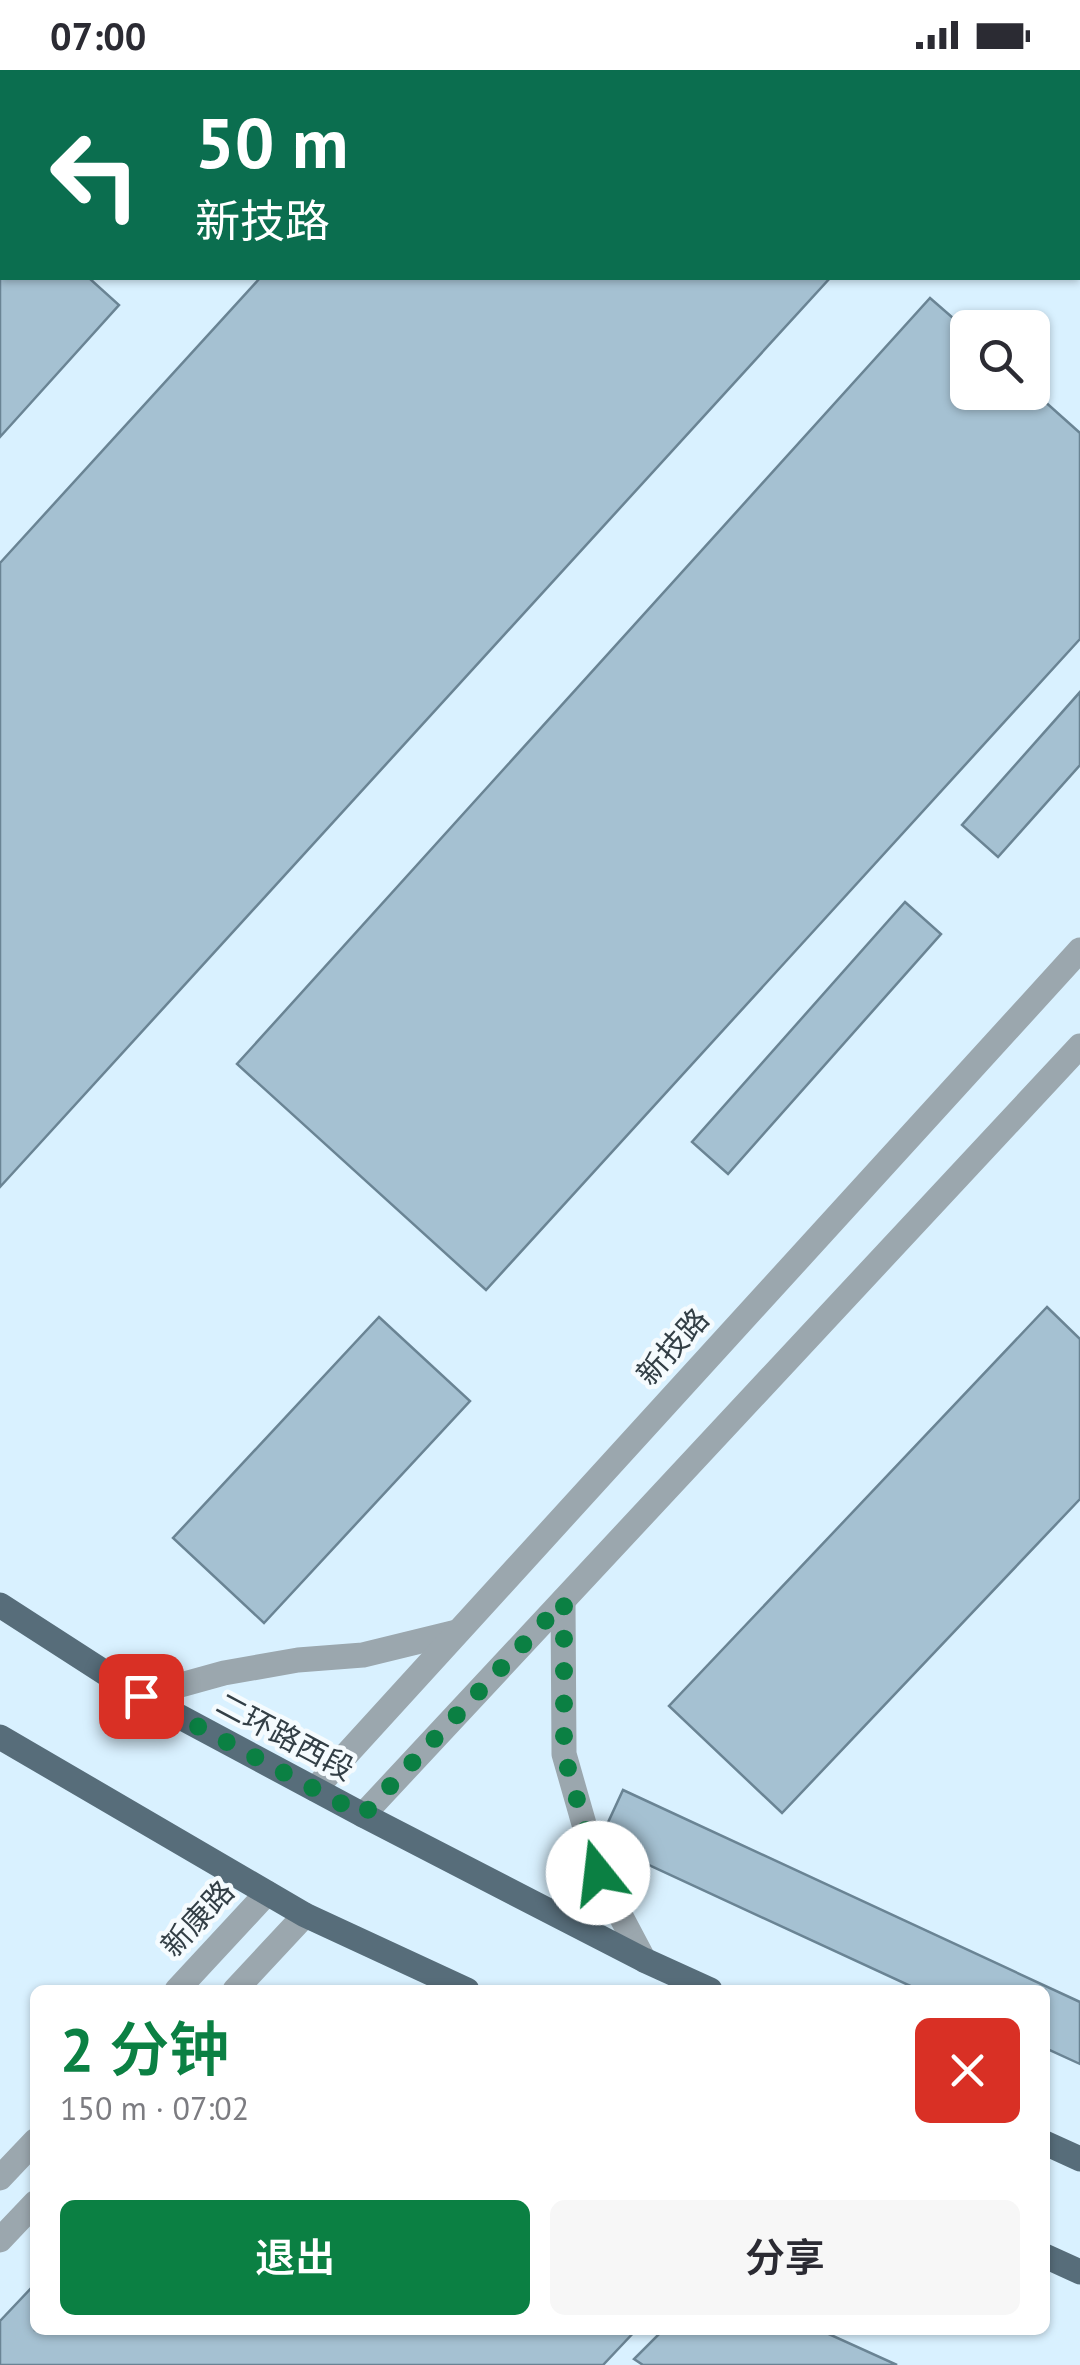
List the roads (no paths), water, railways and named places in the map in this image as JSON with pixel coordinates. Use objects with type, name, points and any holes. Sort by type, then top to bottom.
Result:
[{"type":"main road","name":"二环路西段","points":[[0,1605],[141,1696],[363,1815],[699,1985]]},
{"type":"main road","points":[[0,1737],[305,1915],[456,1985]]},
{"type":"main road","points":[[1050,2145],[1080,2159]]},
{"type":"main road","points":[[1050,2258],[1080,2272]]},
{"type":"street","name":"新技路","points":[[314,1789],[1080,950]]},
{"type":"street","points":[[363,1815],[1080,1046]]},
{"type":"street","points":[[564,1601],[564,1754],[598,1873],[644,1960]]},
{"type":"street","points":[[141,1696],[224,1673],[298,1660],[363,1655],[457,1632]]},
{"type":"street","name":"新康路","points":[[182,1985],[268,1894]]},
{"type":"street","points":[[240,1985],[305,1915]]},
{"type":"street","points":[[0,2178],[30,2146]]},
{"type":"street","points":[[0,2240],[30,2208]]}]
